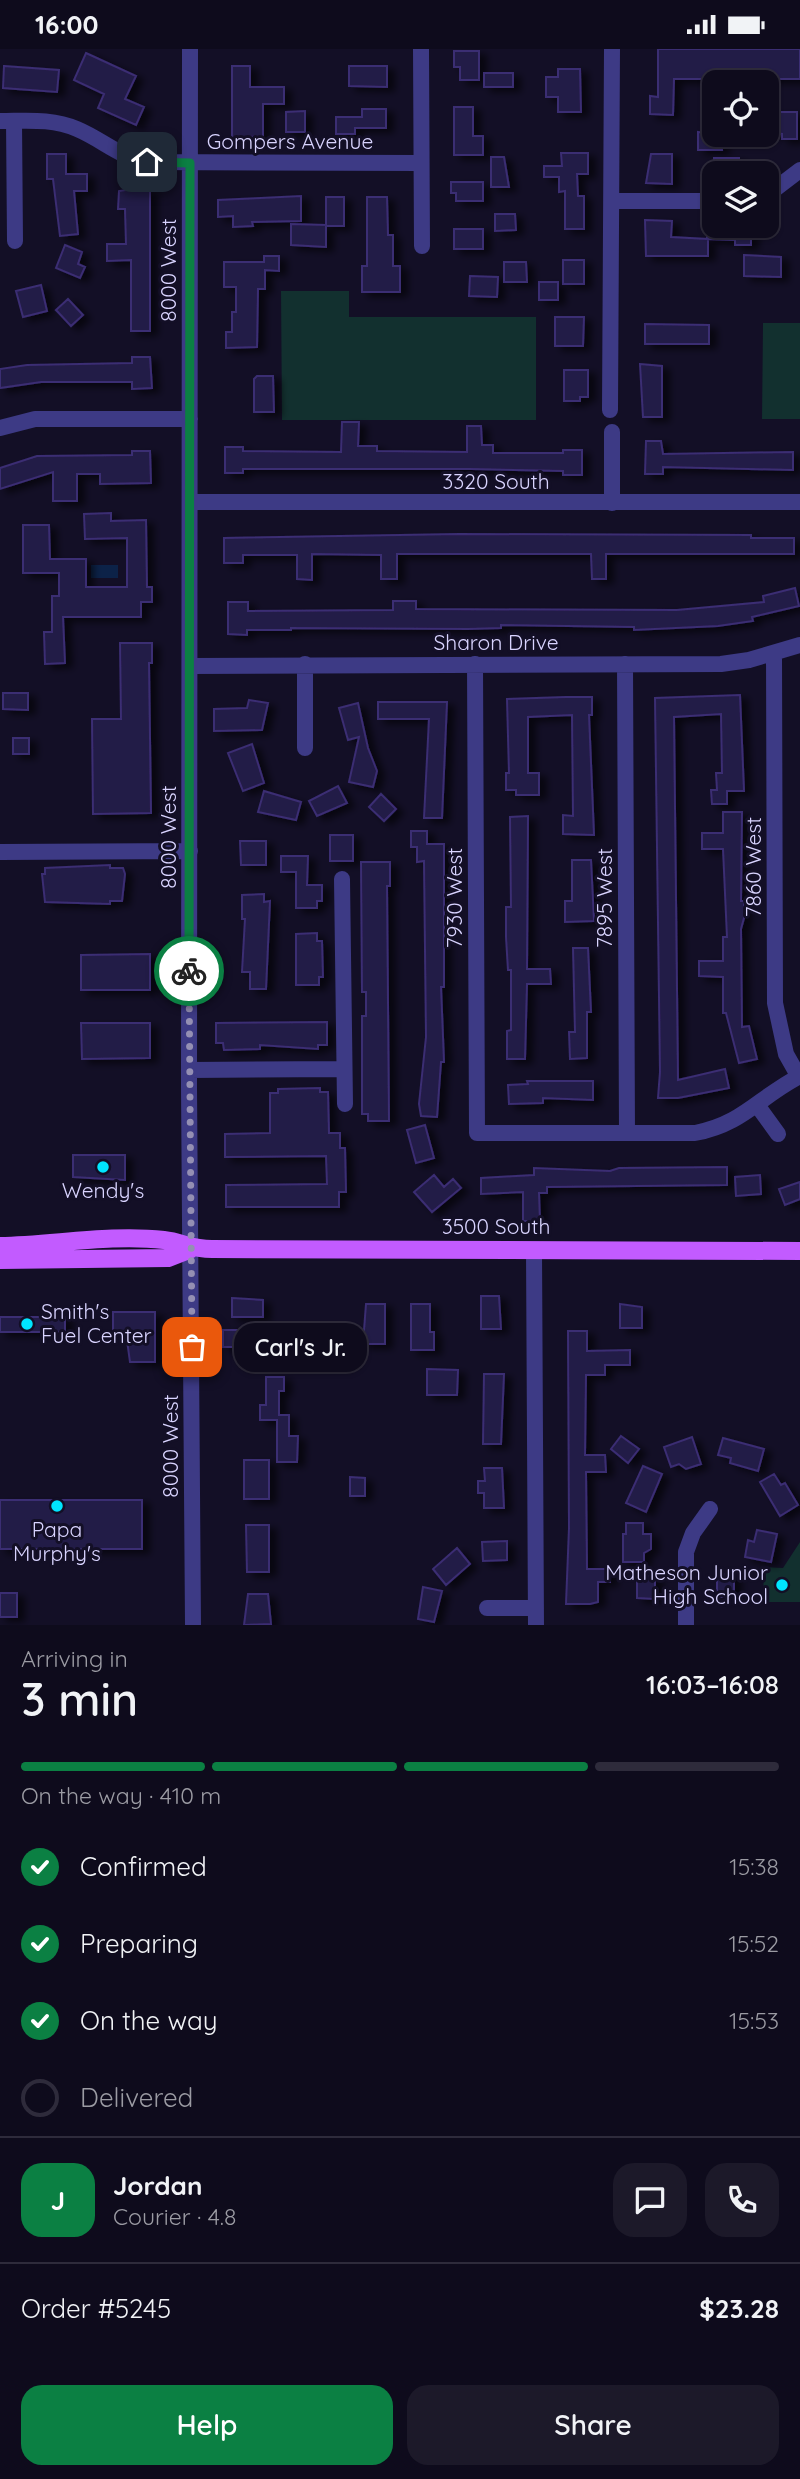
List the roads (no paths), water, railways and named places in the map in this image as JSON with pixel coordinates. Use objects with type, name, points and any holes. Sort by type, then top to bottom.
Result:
[{"type":"main road","name":"3500 South","points":[[0,1246],[57,1241],[166,1240],[191,1249],[800,1251]]},
{"type":"main road","name":"3500 South","points":[[0,1260],[168,1258],[191,1249]]},
{"type":"street","name":"8000 West","points":[[190,49],[189,1070],[193,1625]]},
{"type":"street","points":[[421,49],[422,246]]},
{"type":"street","points":[[610,410],[612,49]]},
{"type":"street","name":"Gompers Avenue","points":[[7,121],[44,120],[79,129],[127,159],[147,162],[421,163]]},
{"type":"street","points":[[7,121],[15,241]]},
{"type":"street","points":[[779,186],[800,170]]},
{"type":"street","points":[[612,201],[702,201]]},
{"type":"street","points":[[0,428],[35,419],[190,419]]},
{"type":"street","points":[[612,432],[612,503]]},
{"type":"street","name":"3320 South","points":[[191,502],[800,502]]},
{"type":"street","name":"Sharon Drive","points":[[190,666],[721,664],[774,654],[800,645]]},
{"type":"street","name":"7860 West","points":[[774,654],[775,1003],[786,1054],[799,1076]]},
{"type":"street","points":[[305,664],[305,748]]},
{"type":"street","name":"7930 West","points":[[475,664],[477,1133],[627,1132]]},
{"type":"street","name":"7895 West","points":[[625,664],[627,1132]]},
{"type":"street","points":[[0,852],[190,851]]},
{"type":"street","points":[[342,879],[345,1104]]},
{"type":"street","points":[[189,1070],[344,1069]]},
{"type":"street","points":[[627,1132],[695,1133],[718,1129],[799,1076]]},
{"type":"street","points":[[757,1105],[778,1134]]},
{"type":"street","points":[[534,1250],[536,1625]]},
{"type":"street","points":[[686,1625],[686,1552],[693,1533],[710,1509]]},
{"type":"street","points":[[486,1608],[536,1608]]},
{"type":"water","points":[[91,565],[118,565],[118,578],[91,578]]},
{"type":"place","name":"Wendy's","points":[[103,1167]]},
{"type":"place","name":"Smith's Fuel Center","points":[[27,1324]]},
{"type":"place","name":"Carl's Jr.","points":[[192,1347]]},
{"type":"place","name":"Papa Murphy's","points":[[57,1506]]},
{"type":"place","name":"Matheson Junior High School","points":[[782,1585]]}]
